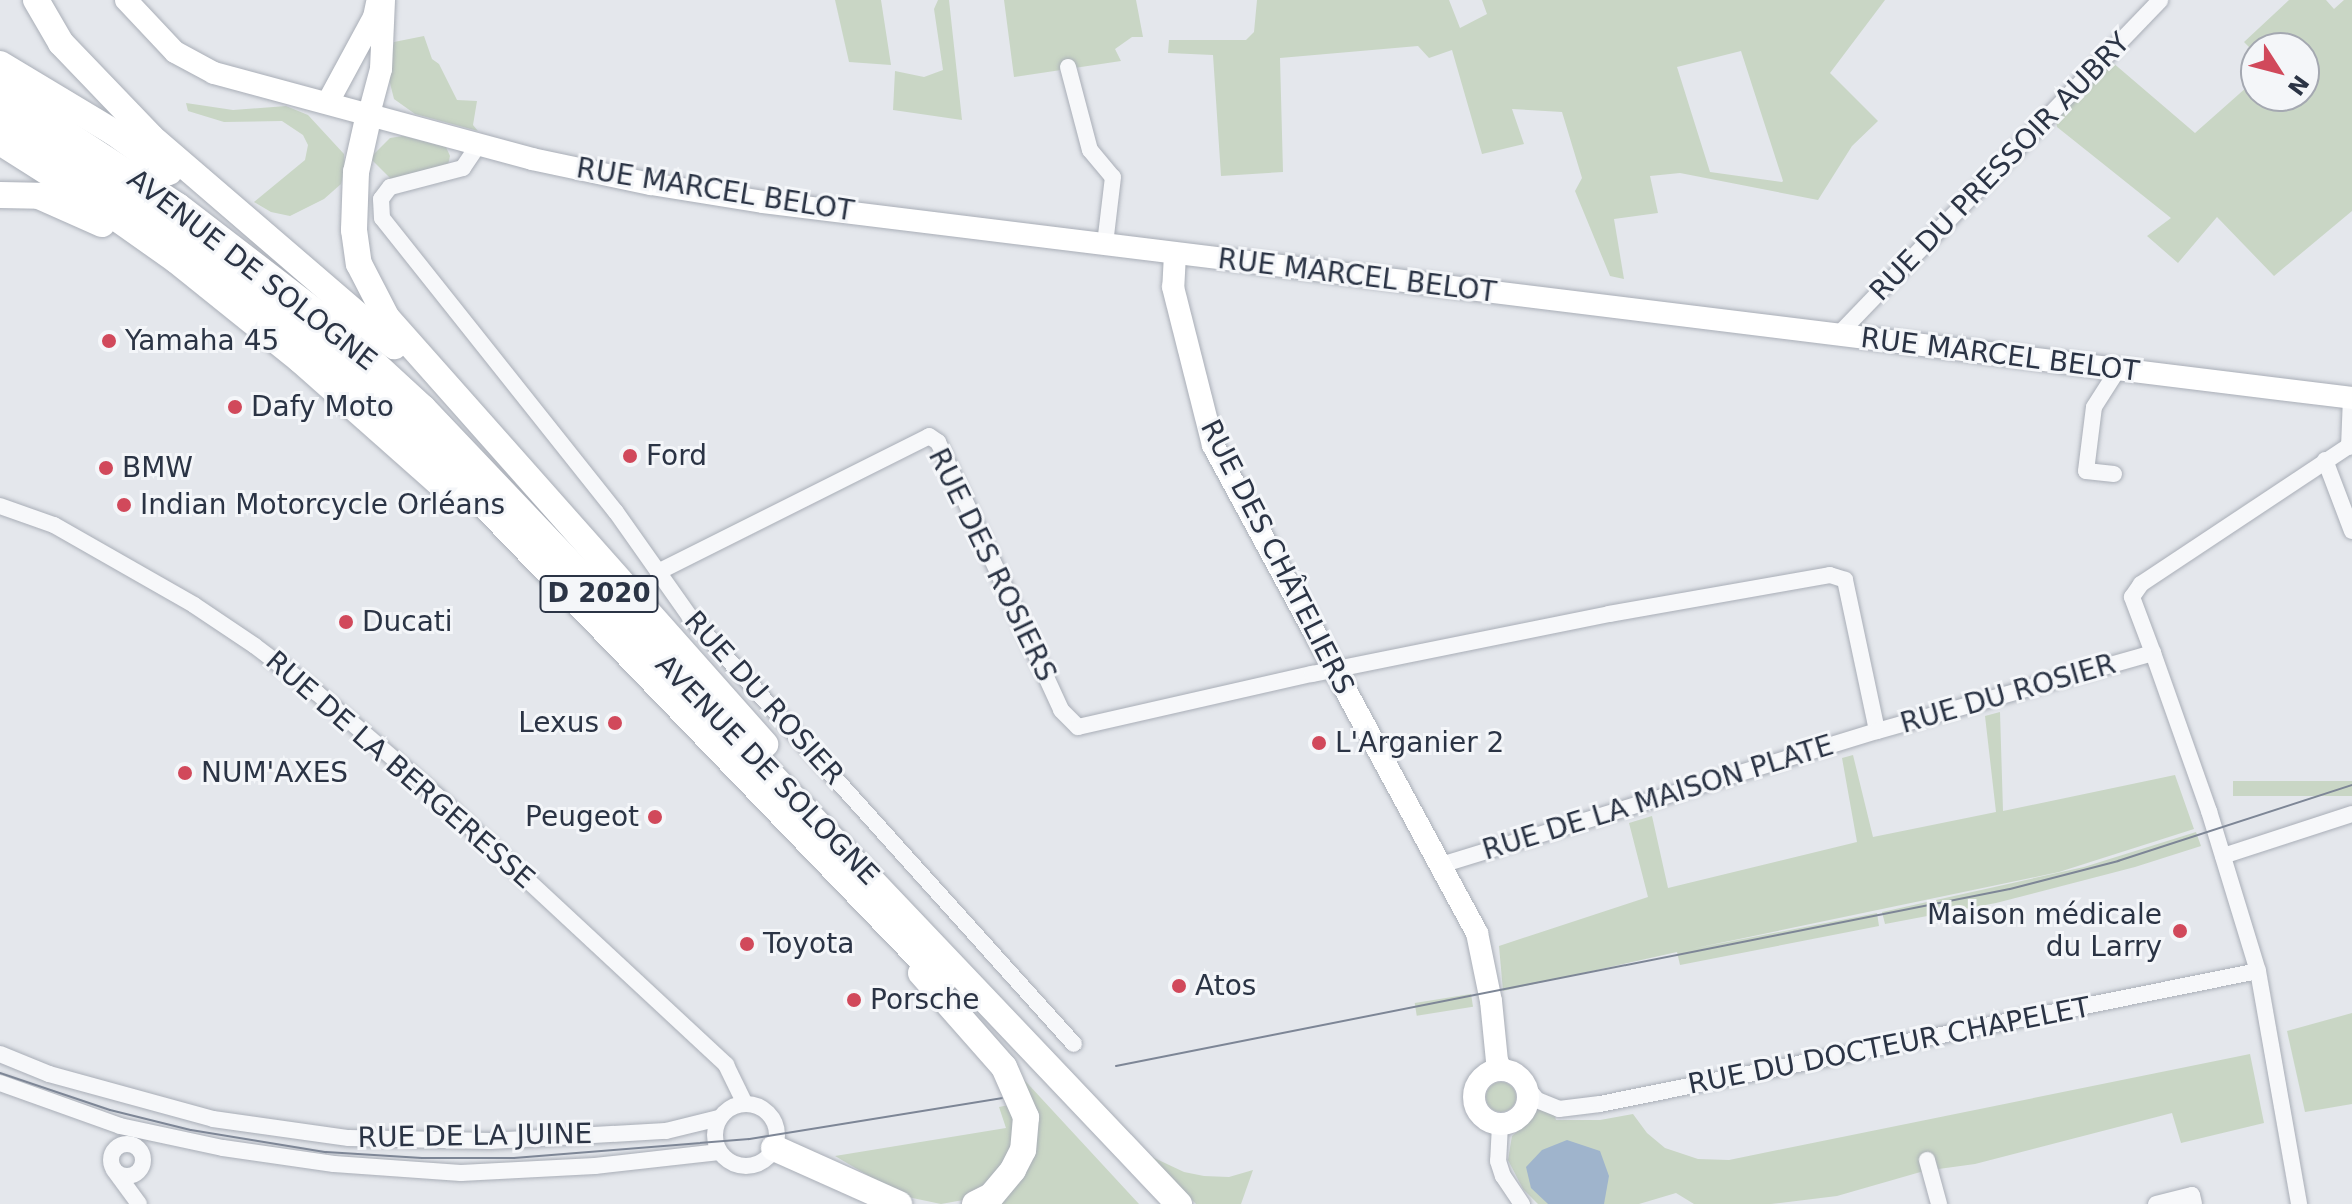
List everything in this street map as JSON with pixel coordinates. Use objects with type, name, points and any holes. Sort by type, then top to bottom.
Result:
[{"type":"main road","points":[[36,0],[61,43],[106,93],[206,187],[315,276],[437,387],[540,491]]},
{"type":"main road","name":"RUE MARCEL BELOT","points":[[126,0],[188,61],[214,73],[479,144],[651,184],[754,201],[1175,254],[2352,398]]},
{"type":"main road","points":[[328,102],[374,17],[377,0]]},
{"type":"main road","points":[[384,0],[382,117],[356,172],[353,217],[359,264],[387,318],[1141,1164]]},
{"type":"main road","points":[[0,64],[113,132],[315,276]]},
{"type":"main road","name":"AVENUE DE SOLOGNE","points":[[0,90],[178,206],[335,327],[423,408],[1179,1204]]},
{"type":"main road","name":"AVENUE DE SOLOGNE","points":[[0,116],[89,171],[201,249],[321,346],[411,429],[1155,1204]]},
{"type":"main road","points":[[0,142],[85,196],[177,261],[300,360],[582,609]]},
{"type":"main road","points":[[0,195],[39,196],[88,215],[232,308]]},
{"type":"main road","name":"RUE DES CHÂTELIERS","points":[[1175,254],[1173,287],[1213,445],[1477,933],[1491,1001],[1497,1061],[1501,1069]]},
{"type":"main road","points":[[787,819],[1004,1067],[1026,1117],[1023,1150],[1013,1170],[991,1196],[975,1204]]},
{"type":"main road","points":[[1501,1069],[1517,1074],[1527,1088],[1529,1097],[1523,1113],[1509,1124],[1500,1125],[1480,1114],[1474,1100],[1479,1081],[1501,1069]]},
{"type":"main road","points":[[774,1148],[899,1204]]},
{"type":"street","name":"RUE DU PRESSOIR AUBRY","points":[[1839,334],[2160,0]]},
{"type":"street","points":[[1068,67],[1090,150],[1113,177],[1105,244]]},
{"type":"street","name":"RUE DU ROSIER","points":[[479,144],[463,168],[390,187],[381,199],[382,218],[616,512],[690,617],[1074,1044]]},
{"type":"street","points":[[2114,474],[2086,471],[2094,407],[2117,371]]},
{"type":"street","name":"RUE DU ROSIER","points":[[1333,670],[1609,614],[1830,575],[1845,580],[1877,731],[2153,653],[2132,597],[2141,584],[2350,445],[2352,398]]},
{"type":"street","name":"RUE DES ROSIERS","points":[[658,572],[929,436],[938,442],[1061,710],[1078,727],[1333,670]]},
{"type":"street","points":[[2325,460],[2352,531]]},
{"type":"street","name":"RUE DE LA BERGERESSE","points":[[0,506],[54,525],[194,605],[317,693],[437,796],[726,1065],[745,1104]]},
{"type":"street","points":[[2153,653],[2223,856],[2258,971],[2299,1204]]},
{"type":"street","name":"RUE DE LA MAISON PLATE","points":[[1441,865],[1877,731]]},
{"type":"street","points":[[2223,856],[2352,814]]},
{"type":"street","name":"RUE DU DOCTEUR CHAPELET","points":[[1527,1088],[1537,1100],[1559,1109],[1600,1104],[2258,971]]},
{"type":"street","name":"RUE DE LA JUINE","points":[[0,1054],[49,1074],[213,1119],[349,1138],[490,1141],[666,1131],[719,1118]]},
{"type":"street","name":"RUE DE LA JUINE","points":[[0,1083],[120,1126],[223,1148],[334,1164],[461,1173],[595,1166],[719,1152]]},
{"type":"street","points":[[745,1104],[764,1109],[771,1117],[777,1135],[774,1148],[763,1161],[745,1166],[735,1164],[719,1152],[714,1133],[719,1118],[735,1106],[745,1104]]},
{"type":"street","points":[[1500,1125],[1498,1161],[1503,1176],[1522,1204]]},
{"type":"street","points":[[1927,1160],[1939,1204]]},
{"type":"street","points":[[113,1169],[139,1204]]},
{"type":"street","points":[[2156,1204],[2192,1195],[2194,1204]]},
{"type":"green space","points":[[835,0],[881,0],[891,65],[849,62]]},
{"type":"green space","points":[[938,0],[949,0],[962,120],[893,110],[895,71],[924,77],[943,70],[934,9]]},
{"type":"green space","points":[[1004,0],[1136,0],[1143,37],[1132,37],[1115,49],[1121,61],[1014,77]]},
{"type":"green space","points":[[1257,0],[1449,0],[1460,28],[1487,14],[1482,0],[1885,0],[1830,73],[1878,121],[1852,146],[1818,200],[1680,173],[1650,176],[1658,213],[1614,219],[1624,279],[1610,276],[1575,191],[1582,178],[1562,112],[1512,109],[1524,144],[1482,154],[1452,50],[1429,58],[1418,46],[1280,58],[1283,172],[1221,176],[1213,55],[1168,53],[1169,40],[1246,40],[1254,32]],"holes":[[[1741,51],[1783,181],[1710,172],[1677,67]]]},
{"type":"green space","points":[[2289,0],[2326,0],[2334,9],[2344,0],[2352,0],[2352,211],[2274,276],[2217,217],[2178,263],[2147,236],[2171,218],[2057,127],[2056,120],[2112,62],[2195,133],[2240,93],[2240,112],[2320,112],[2320,32],[2255,32]]},
{"type":"green space","points":[[424,36],[432,59],[439,64],[457,100],[477,101],[473,125],[478,131],[415,114],[394,99],[387,71],[394,42]]},
{"type":"green space","points":[[186,103],[233,110],[286,106],[308,115],[344,154],[345,169],[341,184],[324,199],[290,216],[271,212],[254,202],[305,160],[308,145],[303,135],[282,121],[224,122],[188,111]]},
{"type":"green space","points":[[403,136],[446,147],[450,156],[448,165],[392,180],[370,158],[390,138]]},
{"type":"green space","points":[[2000,712],[2003,811],[2175,775],[2194,829],[2059,872],[1691,949],[1877,913],[1879,926],[1680,965],[1677,952],[1503,991],[1499,946],[1648,897],[1629,823],[1652,816],[1668,888],[1857,842],[1842,758],[1853,755],[1873,837],[1996,812],[1985,716]]},
{"type":"green space","points":[[2233,781],[2352,781],[2352,796],[2233,796]]},
{"type":"green space","points":[[2196,832],[2201,846],[2135,867],[1996,903],[1885,924],[1882,912],[2084,867]]},
{"type":"green space","points":[[1471,994],[1473,1007],[1417,1016],[1415,1003]]},
{"type":"green space","points":[[2352,1013],[2352,1104],[2305,1112],[2287,1031]]},
{"type":"green space","points":[[2250,1054],[2264,1123],[2181,1143],[2172,1113],[1975,1164],[1924,1171],[1837,1196],[1771,1204],[1694,1204],[1676,1193],[1639,1204],[1538,1204],[1523,1189],[1508,1160],[1512,1136],[1529,1121],[1535,1107],[1554,1113],[1556,1120],[1600,1120],[1633,1114],[1647,1133],[1665,1148],[1698,1159],[1729,1160]]},
{"type":"green space","points":[[1016,1071],[1139,1204],[992,1204],[1014,1187]]},
{"type":"green space","points":[[1501,1082],[1507,1083],[1515,1091],[1515,1103],[1507,1111],[1501,1112],[1495,1111],[1487,1103],[1486,1097],[1487,1091],[1495,1083]]},
{"type":"green space","points":[[1009,1105],[1017,1132],[1011,1158],[969,1199],[941,1204],[903,1196],[835,1156],[1006,1128],[999,1107]]},
{"type":"green space","points":[[1150,1156],[1184,1172],[1204,1176],[1229,1177],[1253,1170],[1241,1204],[1196,1204]]},
{"type":"water","points":[[1567,1140],[1600,1151],[1609,1176],[1604,1204],[1548,1204],[1531,1188],[1526,1167],[1542,1150]]},
{"type":"tram line","points":[[1116,1066],[2010,889],[2118,861],[2352,785]]},
{"type":"tram line","points":[[0,1073],[110,1110],[191,1130],[326,1152],[422,1158],[514,1158],[749,1139],[1002,1098]]},
{"type":"place","name":"Yamaha 45","points":[[109,341]]},
{"type":"place","name":"Dafy Moto","points":[[235,407]]},
{"type":"place","name":"Ford","points":[[630,456]]},
{"type":"place","name":"BMW","points":[[106,468]]},
{"type":"place","name":"Indian Motorcycle Orléans","points":[[124,505]]},
{"type":"place","name":"Ducati","points":[[346,622]]},
{"type":"place","name":"Lexus","points":[[615,723]]},
{"type":"place","name":"L'Arganier 2","points":[[1319,743]]},
{"type":"place","name":"NUM'AXES","points":[[185,773]]},
{"type":"place","name":"Peugeot","points":[[655,817]]},
{"type":"place","name":"Maison médicale du Larry","points":[[2180,931]]},
{"type":"place","name":"Toyota","points":[[747,944]]},
{"type":"place","name":"Atos","points":[[1179,986]]},
{"type":"place","name":"Porsche","points":[[854,1000]]}]
